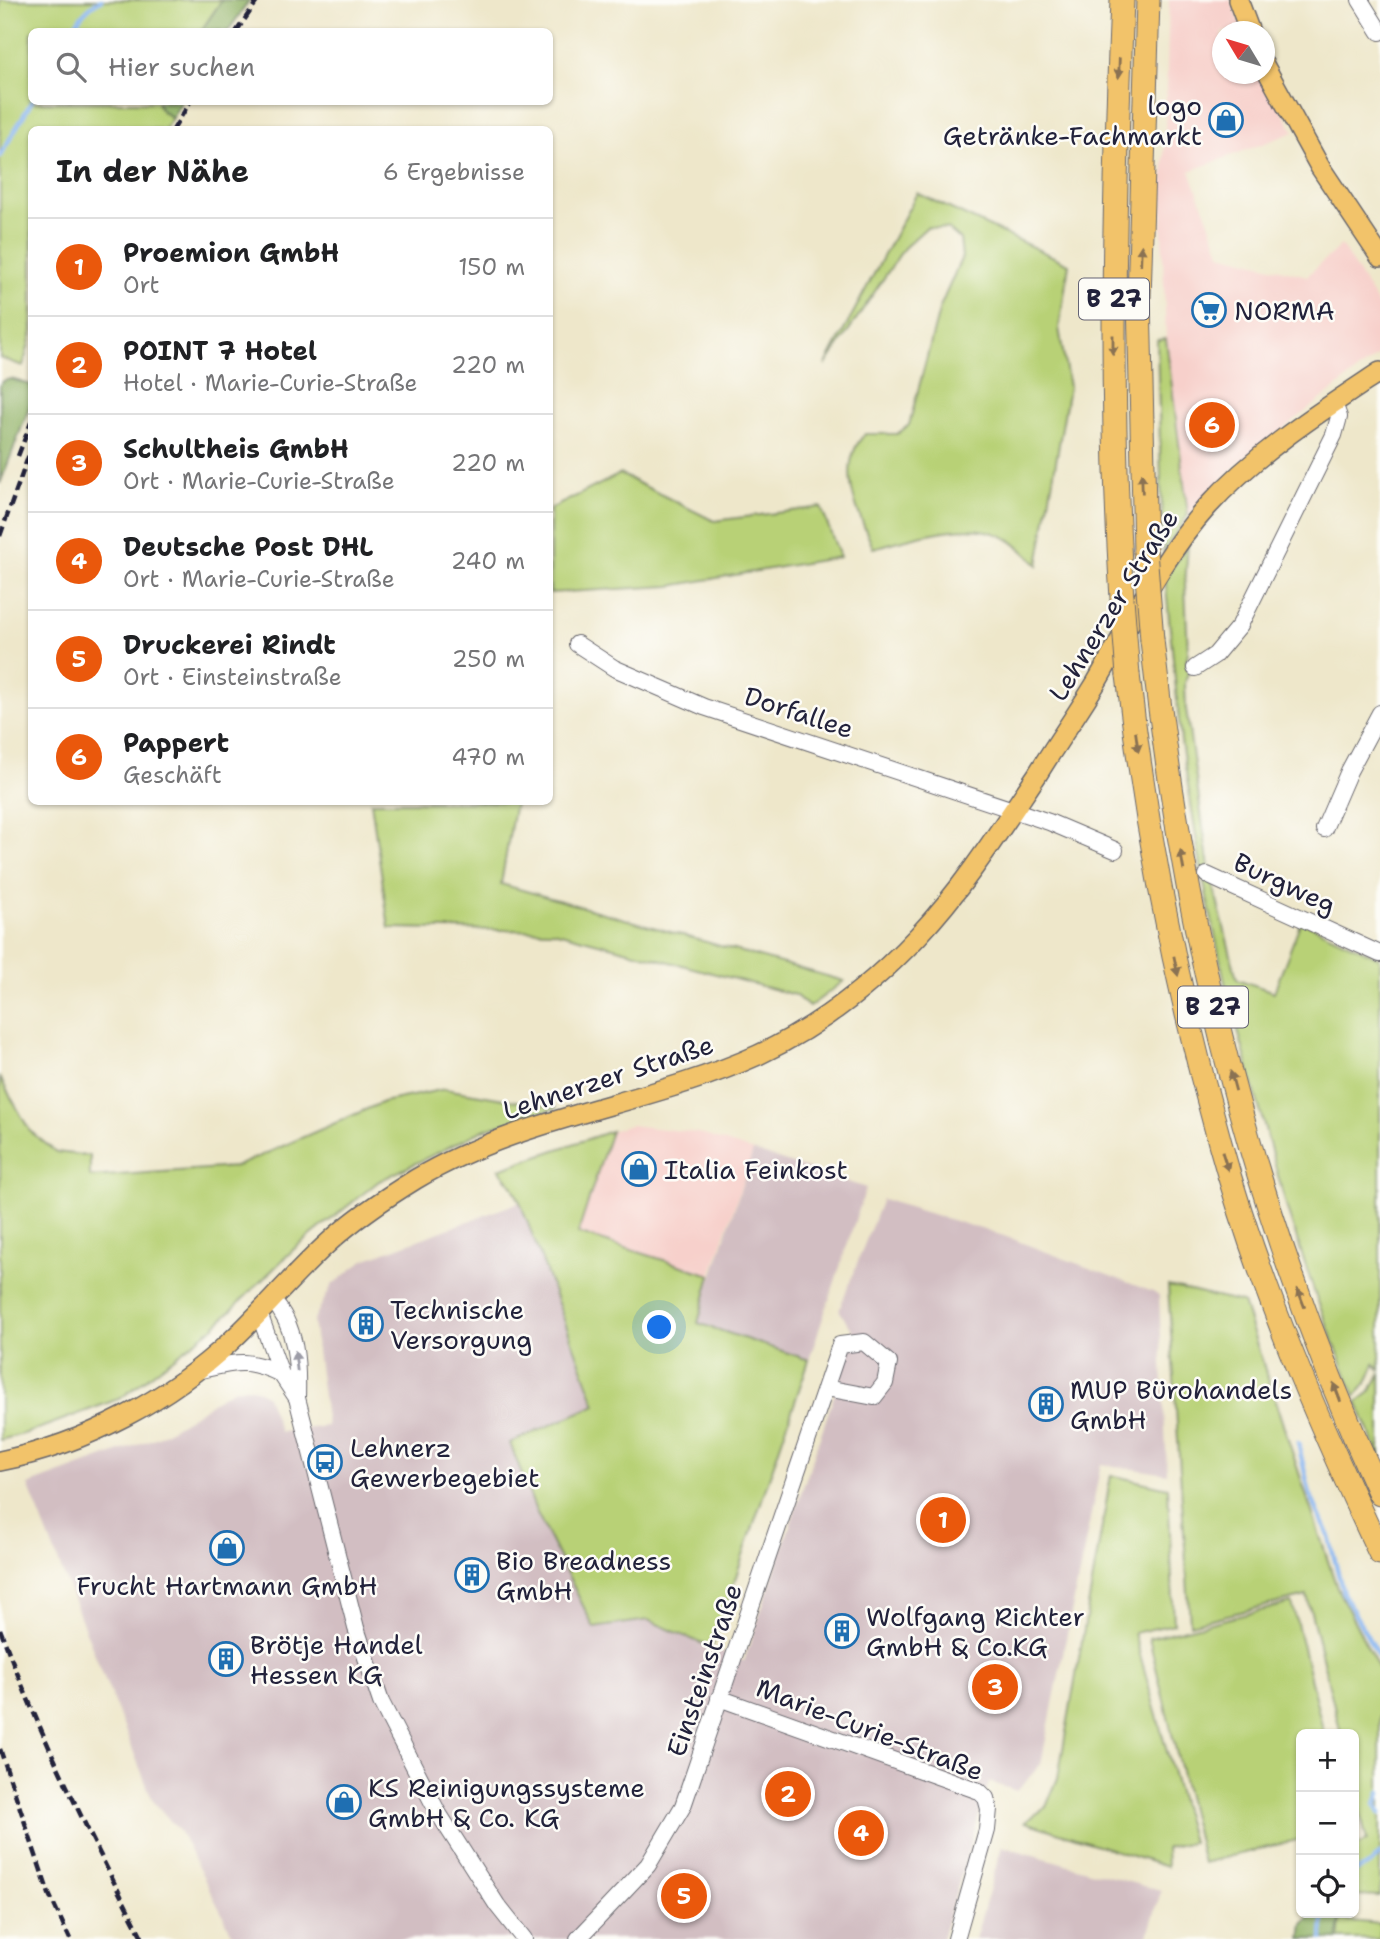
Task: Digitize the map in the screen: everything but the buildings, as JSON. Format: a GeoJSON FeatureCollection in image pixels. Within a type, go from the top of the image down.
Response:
{"type":"FeatureCollection","features":[{"type":"Feature","properties":{"kind":"highway","name":"B 27"},"geometry":{"type":"LineString","coordinates":[[1122,0],[1113,320],[1114,452],[1128,675],[1148,815],[1186,1016],[1224,1157],[1269,1292],[1302,1377],[1380,1553]]}},
{"type":"Feature","properties":{"kind":"highway","name":"B 27"},"geometry":{"type":"LineString","coordinates":[[1148,0],[1139,299],[1145,551],[1160,715],[1182,861],[1216,1018],[1269,1210],[1348,1422],[1380,1494]]}},
{"type":"Feature","properties":{"kind":"main road"},"geometry":{"type":"LineString","coordinates":[[1238,0],[1246,21]]}},
{"type":"Feature","properties":{"kind":"main road"},"geometry":{"type":"LineString","coordinates":[[1275,84],[1320,167],[1380,257]]}},
{"type":"Feature","properties":{"kind":"main road","name":"Lehnerzer Straße"},"geometry":{"type":"LineString","coordinates":[[0,1461],[43,1450],[119,1419],[197,1371],[354,1220],[398,1190],[458,1156],[494,1141],[698,1078],[754,1057],[783,1043],[860,990],[916,939],[963,882],[1095,685],[1167,559],[1205,509],[1252,464],[1380,372]]}},
{"type":"Feature","properties":{"kind":"street"},"geometry":{"type":"LineString","coordinates":[[1360,0],[1380,32]]}},
{"type":"Feature","properties":{"kind":"street"},"geometry":{"type":"LineString","coordinates":[[1195,668],[1215,654],[1240,625],[1334,436],[1339,417],[1334,403]]}},
{"type":"Feature","properties":{"kind":"street","name":"Dorfallee"},"geometry":{"type":"LineString","coordinates":[[577,644],[614,668],[705,707],[1013,811]]}},
{"type":"Feature","properties":{"kind":"street"},"geometry":{"type":"LineString","coordinates":[[1324,829],[1349,771],[1380,713]]}},
{"type":"Feature","properties":{"kind":"street"},"geometry":{"type":"LineString","coordinates":[[1013,811],[1049,822],[1115,850]]}},
{"type":"Feature","properties":{"kind":"street","name":"Burgweg"},"geometry":{"type":"LineString","coordinates":[[1207,875],[1380,954]]}},
{"type":"Feature","properties":{"kind":"street"},"geometry":{"type":"LineString","coordinates":[[265,1307],[281,1374],[298,1398]]}},
{"type":"Feature","properties":{"kind":"street"},"geometry":{"type":"LineString","coordinates":[[265,1307],[285,1316],[294,1346],[298,1369],[298,1398],[356,1628],[381,1702],[437,1811],[497,1905],[524,1939]]}},
{"type":"Feature","properties":{"kind":"street"},"geometry":{"type":"LineString","coordinates":[[197,1371],[251,1362],[281,1374]]}},
{"type":"Feature","properties":{"kind":"street","name":"Einsteinstraße"},"geometry":{"type":"LineString","coordinates":[[578,1939],[648,1865],[683,1806],[826,1388]]}},
{"type":"Feature","properties":{"kind":"street","name":"Marie-Curie-Straße"},"geometry":{"type":"LineString","coordinates":[[719,1698],[979,1791],[986,1798],[989,1810],[987,1829],[957,1939]]}},
{"type":"Feature","properties":{"kind":"shaded area"},"geometry":{"type":"Polygon","coordinates":[[[1169,0],[1231,0],[1239,21],[1212,21],[1212,84],[1268,84],[1294,132],[1190,171],[1221,254],[1307,276],[1341,245],[1380,308],[1380,351],[1236,465],[1188,515],[1166,339],[1162,230],[1169,0]]]}},
{"type":"Feature","properties":{"kind":"shaded area"},"geometry":{"type":"Polygon","coordinates":[[[630,1125],[698,1133],[753,1151],[711,1275],[578,1233],[611,1131],[630,1125]]]}},
{"type":"Feature","properties":{"kind":"shaded area"},"geometry":{"type":"Polygon","coordinates":[[[753,1151],[866,1188],[809,1360],[697,1323],[753,1151]]]}},
{"type":"Feature","properties":{"kind":"shaded area"},"geometry":{"type":"Polygon","coordinates":[[[882,1199],[1004,1236],[1159,1296],[1167,1474],[1101,1464],[1041,1764],[1017,1791],[989,1782],[942,1939],[235,1939],[180,1832],[153,1801],[28,1485],[158,1437],[213,1401],[245,1387],[256,1389],[267,1396],[280,1432],[327,1426],[313,1321],[332,1285],[364,1260],[520,1202],[596,1405],[510,1443],[536,1511],[594,1628],[648,1620],[744,1661],[855,1334],[839,1310],[882,1199]]]}},
{"type":"Feature","properties":{"kind":"shaded area"},"geometry":{"type":"Polygon","coordinates":[[[1002,1846],[1161,1891],[1147,1939],[975,1939],[1002,1846]]]}},
{"type":"Feature","properties":{"kind":"green space"},"geometry":{"type":"Polygon","coordinates":[[[0,0],[222,0],[203,28],[28,28],[28,105],[158,105],[172,118],[167,126],[28,126],[28,347],[23,366],[0,358],[0,0]]]}},
{"type":"Feature","properties":{"kind":"green space"},"geometry":{"type":"Polygon","coordinates":[[[222,0],[250,0],[230,28],[203,28],[222,0]]]}},
{"type":"Feature","properties":{"kind":"green space"},"geometry":{"type":"Polygon","coordinates":[[[158,105],[179,105],[172,118],[158,105]]]}},
{"type":"Feature","properties":{"kind":"green space"},"geometry":{"type":"Polygon","coordinates":[[[917,193],[1069,264],[1059,328],[1069,387],[1038,565],[1008,539],[977,530],[923,535],[873,548],[856,505],[850,475],[856,447],[865,434],[897,434],[909,425],[940,307],[962,257],[960,239],[948,229],[927,227],[904,248],[825,366],[917,193]]]}},
{"type":"Feature","properties":{"kind":"green space"},"geometry":{"type":"Polygon","coordinates":[[[1166,339],[1188,515],[1163,552],[1157,340],[1166,339]]]}},
{"type":"Feature","properties":{"kind":"green space"},"geometry":{"type":"Polygon","coordinates":[[[11,379],[28,384],[28,411],[0,484],[0,386],[2,381],[11,379]]]}},
{"type":"Feature","properties":{"kind":"green space"},"geometry":{"type":"Polygon","coordinates":[[[620,474],[714,521],[821,507],[840,557],[670,586],[553,593],[553,508],[620,474]]]}},
{"type":"Feature","properties":{"kind":"green space"},"geometry":{"type":"Polygon","coordinates":[[[1188,544],[1185,585],[1188,653],[1186,709],[1209,868],[1237,979],[1274,992],[1301,921],[1380,958],[1380,1370],[1375,1364],[1367,1383],[1355,1396],[1315,1294],[1288,1212],[1226,987],[1202,874],[1181,741],[1165,577],[1188,544]]]}},
{"type":"Feature","properties":{"kind":"green space"},"geometry":{"type":"Polygon","coordinates":[[[371,805],[514,805],[501,884],[844,981],[809,1007],[795,995],[553,931],[389,928],[371,805]]]}},
{"type":"Feature","properties":{"kind":"green space"},"geometry":{"type":"Polygon","coordinates":[[[0,1078],[30,1131],[56,1152],[90,1156],[90,1177],[235,1167],[383,1102],[445,1089],[557,1108],[488,1128],[379,1181],[294,1249],[215,1326],[121,1398],[27,1433],[0,1440],[0,1078]]]}},
{"type":"Feature","properties":{"kind":"green space"},"geometry":{"type":"Polygon","coordinates":[[[611,1131],[578,1233],[711,1275],[698,1323],[809,1360],[712,1648],[648,1620],[594,1628],[536,1511],[510,1443],[596,1405],[520,1202],[512,1185],[499,1169],[611,1131]]]}},
{"type":"Feature","properties":{"kind":"green space"},"geometry":{"type":"Polygon","coordinates":[[[1168,1286],[1243,1303],[1337,1588],[1380,1671],[1380,1896],[1359,1895],[1359,1844],[1367,1841],[1359,1807],[1359,1729],[1340,1729],[1307,1596],[1190,1624],[1168,1286]]]}},
{"type":"Feature","properties":{"kind":"green space"},"geometry":{"type":"Polygon","coordinates":[[[1380,1373],[1380,1457],[1357,1402],[1370,1392],[1380,1373]]]}},
{"type":"Feature","properties":{"kind":"green space"},"geometry":{"type":"Polygon","coordinates":[[[1111,1475],[1168,1488],[1174,1624],[1134,1633],[1192,1842],[1166,1848],[1167,1867],[1025,1822],[1046,1807],[1058,1778],[1111,1475]]]}},
{"type":"Feature","properties":{"kind":"green space"},"geometry":{"type":"Polygon","coordinates":[[[1292,1603],[1323,1729],[1296,1729],[1296,1840],[1203,1863],[1149,1638],[1292,1603]]]}},
{"type":"Feature","properties":{"kind":"green space"},"geometry":{"type":"Polygon","coordinates":[[[1310,1918],[1338,1918],[1340,1920],[1338,1939],[1301,1939],[1303,1924],[1310,1918]]]}},
{"type":"Feature","properties":{"kind":"green space"},"geometry":{"type":"Polygon","coordinates":[[[1340,1920],[1380,1924],[1380,1939],[1338,1939],[1340,1920]]]}},
{"type":"Feature","properties":{"kind":"waterway"},"geometry":{"type":"LineString","coordinates":[[73,28],[84,13],[101,0]]}},
{"type":"Feature","properties":{"kind":"waterway"},"geometry":{"type":"LineString","coordinates":[[0,156],[30,105]]}},
{"type":"Feature","properties":{"kind":"waterway"},"geometry":{"type":"LineString","coordinates":[[1298,1443],[1310,1494],[1329,1537],[1343,1593],[1380,1659]]}},
{"type":"Feature","properties":{"kind":"waterway"},"geometry":{"type":"LineString","coordinates":[[1380,1792],[1376,1805],[1380,1813]]}},
{"type":"Feature","properties":{"kind":"waterway"},"geometry":{"type":"LineString","coordinates":[[1359,1870],[1371,1864],[1380,1854]]}},
{"type":"Feature","properties":{"kind":"waterway"},"geometry":{"type":"LineString","coordinates":[[1322,1939],[1323,1920]]}},
{"type":"Feature","properties":{"kind":"railway"},"geometry":{"type":"LineString","coordinates":[[239,28],[258,0]]}},
{"type":"Feature","properties":{"kind":"railway"},"geometry":{"type":"LineString","coordinates":[[175,126],[188,105]]}},
{"type":"Feature","properties":{"kind":"railway"},"geometry":{"type":"LineString","coordinates":[[18,456],[28,430]]}},
{"type":"Feature","properties":{"kind":"railway"},"geometry":{"type":"LineString","coordinates":[[0,536],[28,457]]}},
{"type":"Feature","properties":{"kind":"railway"},"geometry":{"type":"LineString","coordinates":[[0,1629],[49,1747],[143,1939]]}},
{"type":"Feature","properties":{"kind":"railway"},"geometry":{"type":"LineString","coordinates":[[0,1749],[49,1894],[70,1939]]}},
{"type":"Feature","properties":{"kind":"place","name":"logo Getränke-Fachmarkt"},"geometry":{"type":"Point","coordinates":[1226,120]}},
{"type":"Feature","properties":{"kind":"place","name":"NORMA"},"geometry":{"type":"Point","coordinates":[1209,310]}},
{"type":"Feature","properties":{"kind":"place","name":"Pappert"},"geometry":{"type":"Point","coordinates":[1212,425]}},
{"type":"Feature","properties":{"kind":"place","name":"Italia Feinkost"},"geometry":{"type":"Point","coordinates":[639,1169]}},
{"type":"Feature","properties":{"kind":"place","name":"Technische Versorgung"},"geometry":{"type":"Point","coordinates":[366,1324]}},
{"type":"Feature","properties":{"kind":"place","name":"MUP Bürohandels GmbH"},"geometry":{"type":"Point","coordinates":[1046,1404]}},
{"type":"Feature","properties":{"kind":"place","name":"Lehnerz Gewerbegebiet"},"geometry":{"type":"Point","coordinates":[325,1462]}},
{"type":"Feature","properties":{"kind":"place","name":"Proemion GmbH"},"geometry":{"type":"Point","coordinates":[943,1520]}},
{"type":"Feature","properties":{"kind":"place","name":"Frucht Hartmann GmbH"},"geometry":{"type":"Point","coordinates":[227,1548]}},
{"type":"Feature","properties":{"kind":"place","name":"Bio Breadness GmbH"},"geometry":{"type":"Point","coordinates":[472,1575]}},
{"type":"Feature","properties":{"kind":"place","name":"Wolfgang Richter GmbH & Co.KG"},"geometry":{"type":"Point","coordinates":[842,1631]}},
{"type":"Feature","properties":{"kind":"place","name":"Brötje Handel Hessen KG"},"geometry":{"type":"Point","coordinates":[226,1659]}},
{"type":"Feature","properties":{"kind":"place","name":"Schultheis GmbH"},"geometry":{"type":"Point","coordinates":[995,1687]}},
{"type":"Feature","properties":{"kind":"place","name":"POINT 7 Hotel"},"geometry":{"type":"Point","coordinates":[788,1794]}},
{"type":"Feature","properties":{"kind":"place","name":"KS Reinigungssysteme GmbH & Co. KG"},"geometry":{"type":"Point","coordinates":[344,1802]}},
{"type":"Feature","properties":{"kind":"place","name":"Deutsche Post DHL"},"geometry":{"type":"Point","coordinates":[861,1833]}},
{"type":"Feature","properties":{"kind":"place","name":"Druckerei Rindt"},"geometry":{"type":"Point","coordinates":[684,1896]}}]}
